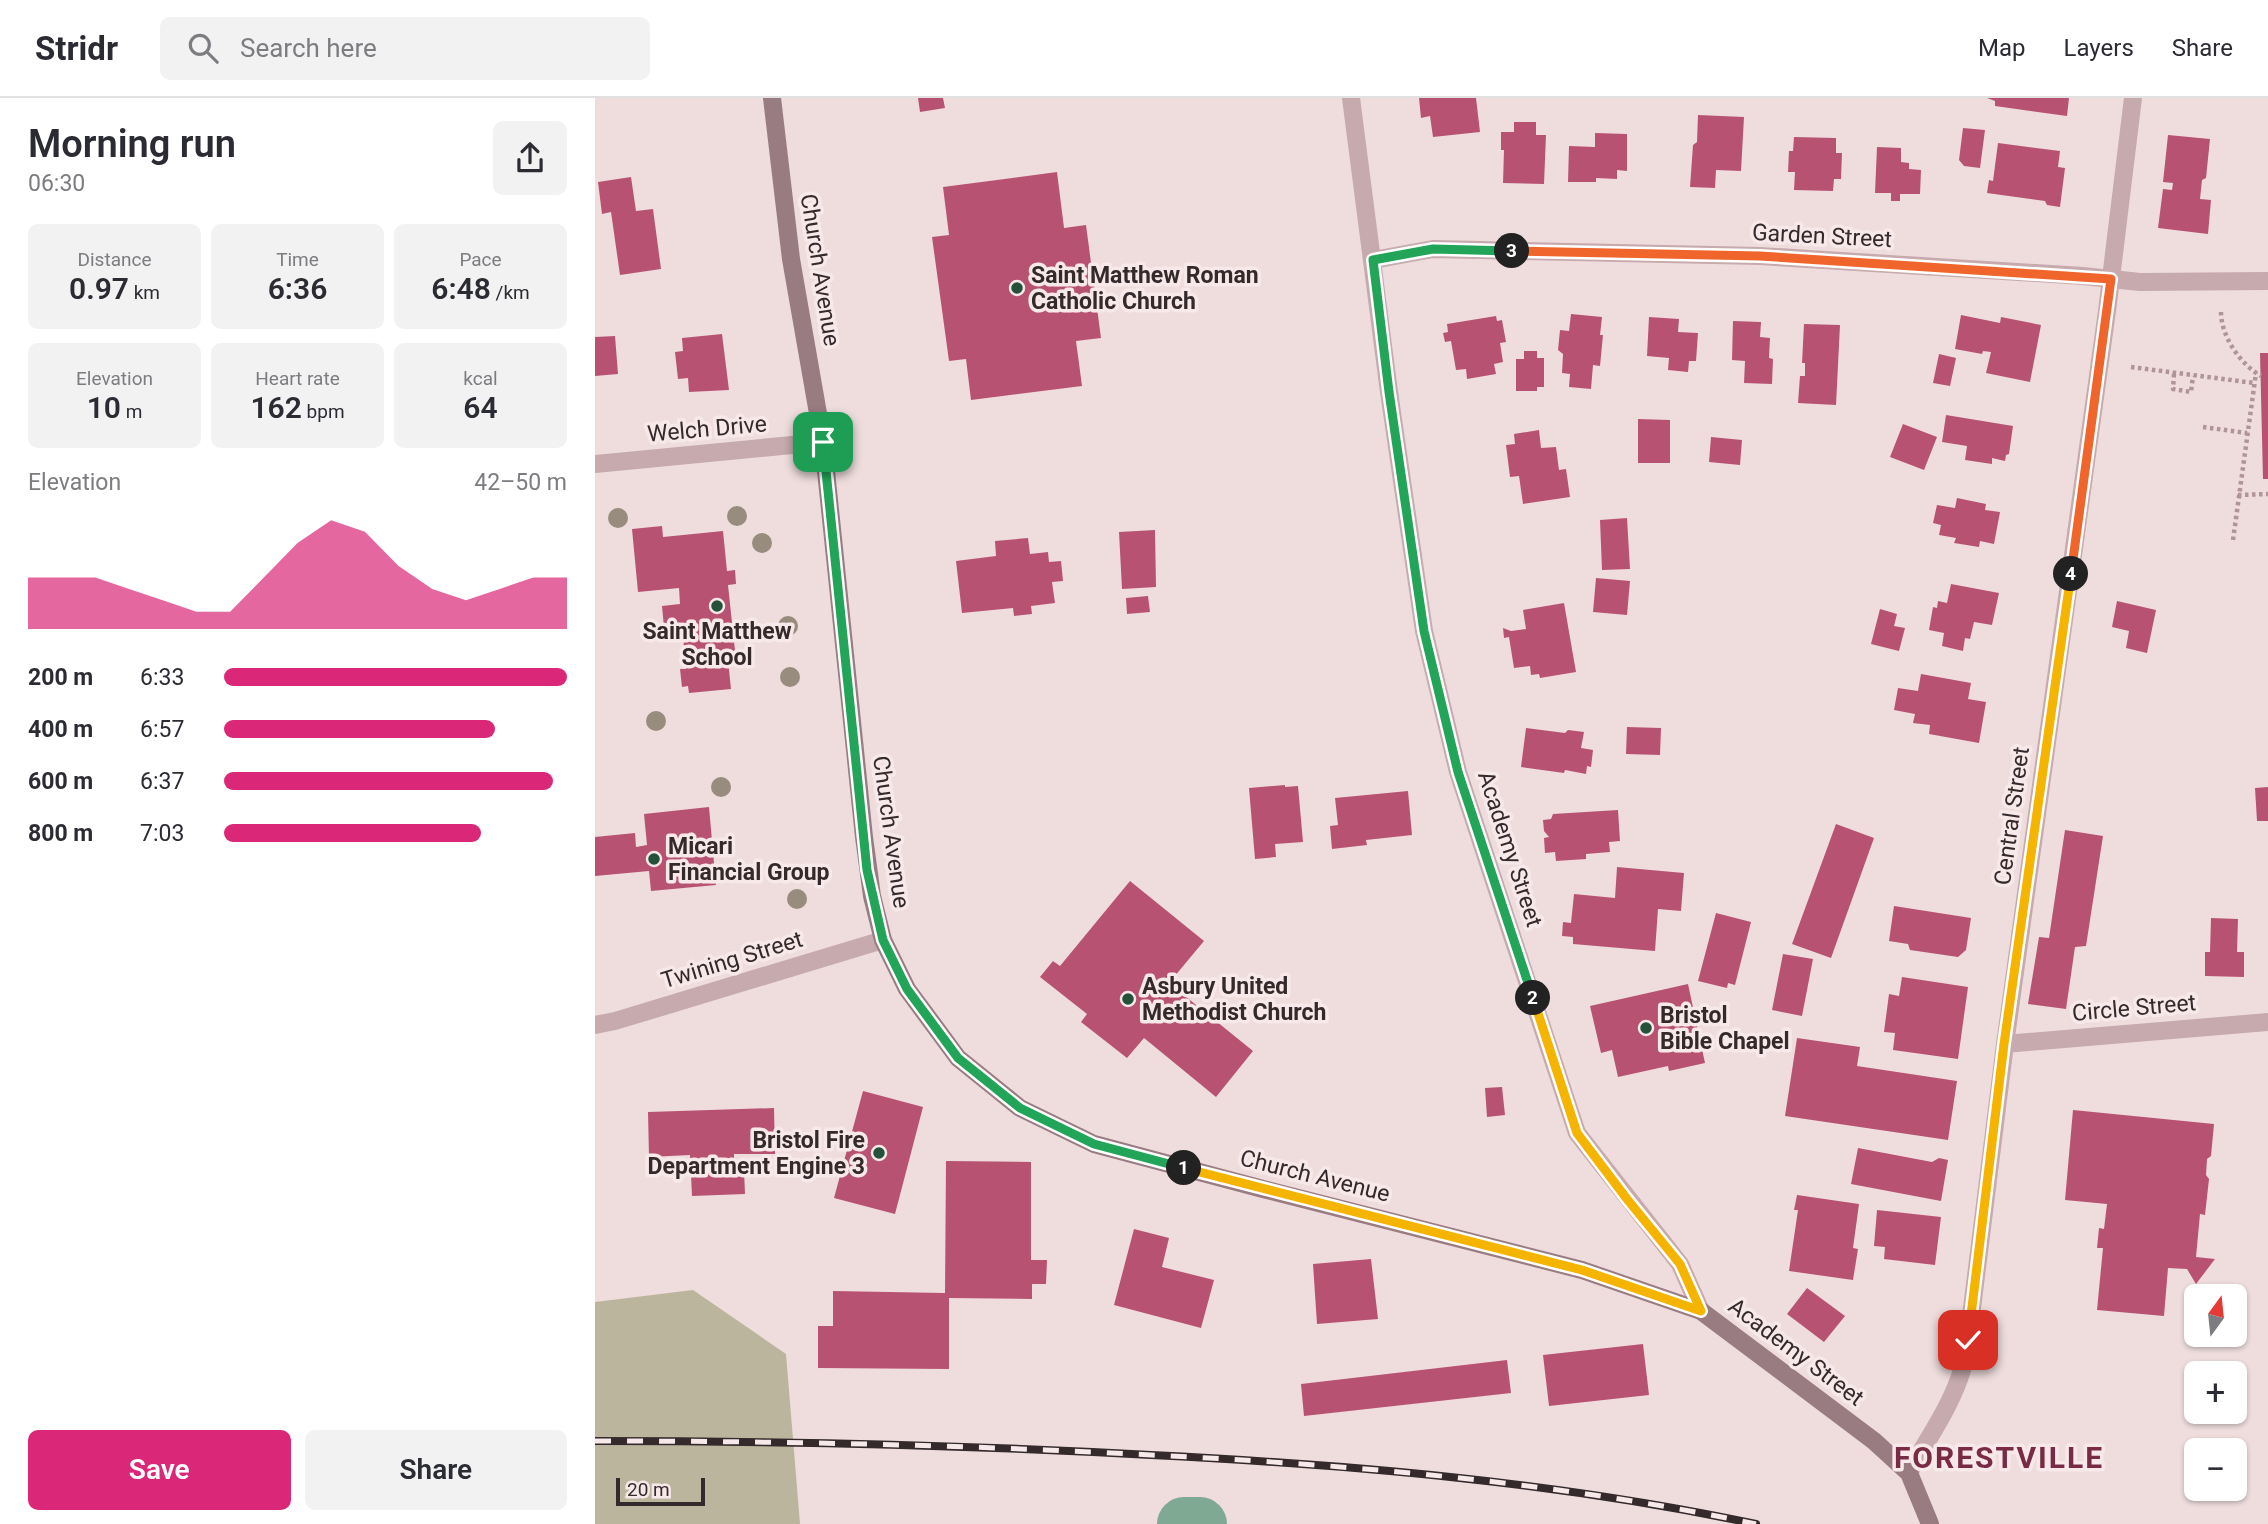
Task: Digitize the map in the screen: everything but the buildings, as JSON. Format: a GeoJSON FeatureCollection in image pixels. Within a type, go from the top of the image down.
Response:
{"type":"FeatureCollection","features":[{"type":"Feature","properties":{"kind":"main road","name":"Church Avenue"},"geometry":{"type":"LineString","coordinates":[[772,98],[791,259],[823,442],[867,870],[883,940],[907,989],[958,1058],[1020,1108],[1094,1144],[1582,1270],[1701,1311]]}},
{"type":"Feature","properties":{"kind":"main road","name":"Academy Street"},"geometry":{"type":"LineString","coordinates":[[1701,1311],[1874,1441],[1909,1474]]}},
{"type":"Feature","properties":{"kind":"main road"},"geometry":{"type":"LineString","coordinates":[[1909,1474],[1930,1524]]}},
{"type":"Feature","properties":{"kind":"street","name":"Academy Street"},"geometry":{"type":"LineString","coordinates":[[1351,98],[1389,392],[1424,631],[1458,772],[1577,1133],[1680,1264],[1701,1311]]}},
{"type":"Feature","properties":{"kind":"street","name":"Central Street"},"geometry":{"type":"LineString","coordinates":[[1909,1474],[1931,1432],[1944,1414],[1962,1370],[2004,1044],[2111,279],[2133,98]]}},
{"type":"Feature","properties":{"kind":"street","name":"Garden Street"},"geometry":{"type":"LineString","coordinates":[[1373,260],[1433,249],[1760,256],[2140,282],[2268,281]]}},
{"type":"Feature","properties":{"kind":"street","name":"Welch Drive"},"geometry":{"type":"LineString","coordinates":[[595,464],[823,442]]}},
{"type":"Feature","properties":{"kind":"street","name":"Twining Street"},"geometry":{"type":"LineString","coordinates":[[595,1025],[883,940]]}},
{"type":"Feature","properties":{"kind":"street","name":"Circle Street"},"geometry":{"type":"LineString","coordinates":[[2004,1044],[2268,1022]]}},
{"type":"Feature","properties":{"kind":"path"},"geometry":{"type":"LineString","coordinates":[[2221,312],[2224,333],[2259,375],[2254,383],[2233,540]]}},
{"type":"Feature","properties":{"kind":"path"},"geometry":{"type":"LineString","coordinates":[[2130,367],[2254,383]]}},
{"type":"Feature","properties":{"kind":"path"},"geometry":{"type":"LineString","coordinates":[[2174,374],[2173,389],[2191,391],[2193,376]]}},
{"type":"Feature","properties":{"kind":"path"},"geometry":{"type":"LineString","coordinates":[[2203,427],[2247,433]]}},
{"type":"Feature","properties":{"kind":"path"},"geometry":{"type":"LineString","coordinates":[[2238,495],[2268,494]]}},
{"type":"Feature","properties":{"kind":"shaded area"},"geometry":{"type":"Polygon","coordinates":[[[693,1290],[786,1354],[800,1524],[595,1524],[595,1302],[693,1290]]]}},
{"type":"Feature","properties":{"kind":"waterway"},"geometry":{"type":"LineString","coordinates":[[1184,1524],[1200,1524]]}},
{"type":"Feature","properties":{"kind":"railway"},"geometry":{"type":"LineString","coordinates":[[595,1441],[943,1446],[1303,1464],[1531,1486],[1681,1509],[1756,1524]]}},
{"type":"Feature","properties":{"kind":"place","name":"Saint Matthew Roman Catholic Church"},"geometry":{"type":"Point","coordinates":[1017,288]}},
{"type":"Feature","properties":{"kind":"place","name":"Saint Matthew School"},"geometry":{"type":"Point","coordinates":[717,606]}},
{"type":"Feature","properties":{"kind":"place","name":"Micari Financial Group"},"geometry":{"type":"Point","coordinates":[654,859]}},
{"type":"Feature","properties":{"kind":"place","name":"Asbury United Methodist Church"},"geometry":{"type":"Point","coordinates":[1128,999]}},
{"type":"Feature","properties":{"kind":"place","name":"Bristol Bible Chapel"},"geometry":{"type":"Point","coordinates":[1646,1028]}},
{"type":"Feature","properties":{"kind":"place","name":"Bristol Fire Department Engine 3"},"geometry":{"type":"Point","coordinates":[879,1153]}},
{"type":"Feature","properties":{"kind":"district","name":"FORESTVILLE"},"geometry":{"type":"Point","coordinates":[1999,1457]}},
{"type":"Feature","properties":{"kind":"route"},"geometry":{"type":"LineString","coordinates":[[823,442],[867,870],[872,896],[883,940],[907,989],[958,1058],[1020,1108],[1094,1144],[1582,1270],[1701,1311],[1680,1264],[1577,1133],[1458,772],[1424,631],[1389,392],[1373,260],[1433,249],[1760,256],[2111,279],[2004,1044],[1968,1340]]}}]}
